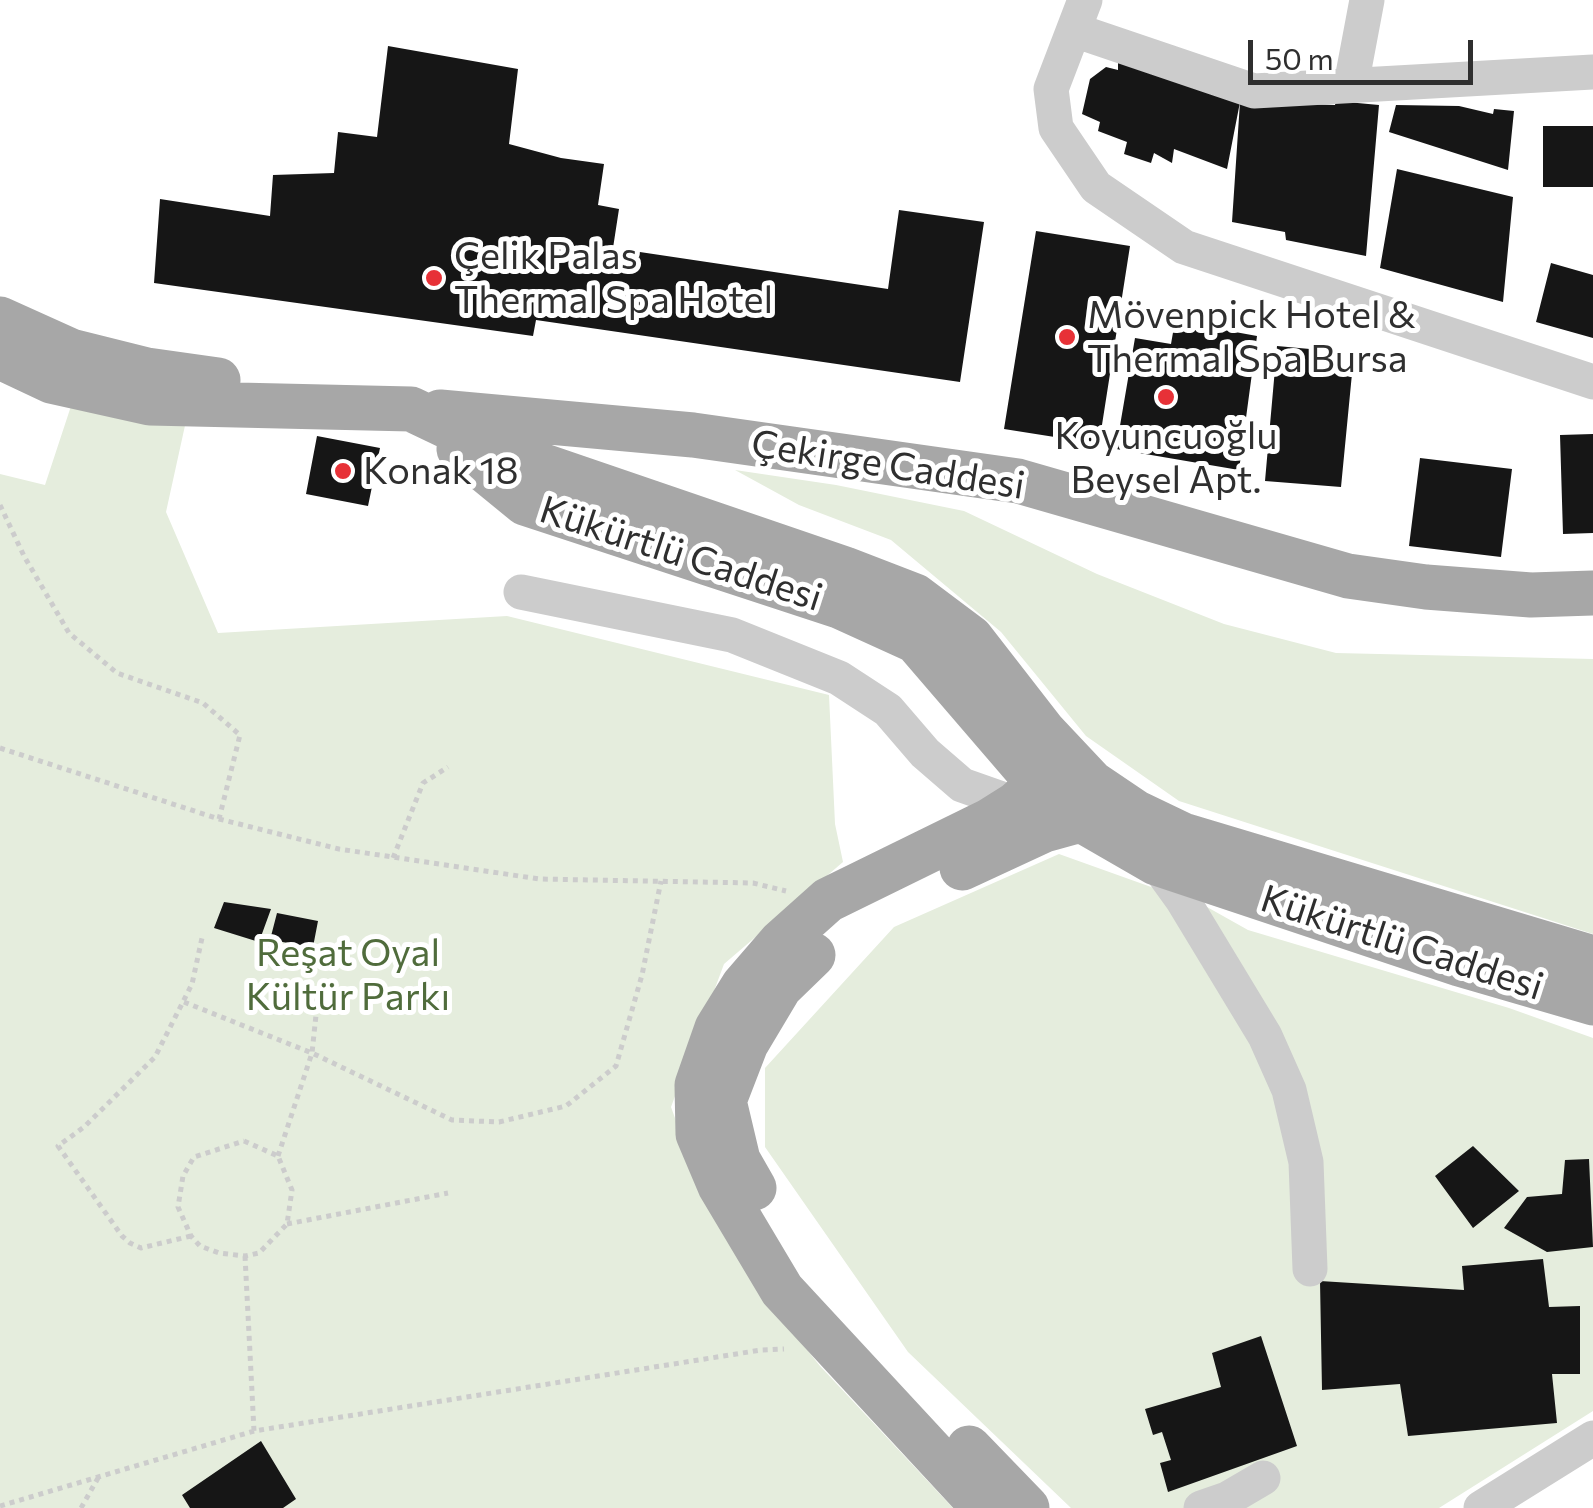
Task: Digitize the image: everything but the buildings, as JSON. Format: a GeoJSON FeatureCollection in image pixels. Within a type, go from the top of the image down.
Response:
{"type":"FeatureCollection","features":[{"type":"Feature","properties":{"kind":"main road","name":"Çekirge Caddesi"},"geometry":{"type":"LineString","coordinates":[[0,319],[71,351],[147,370],[411,409],[693,435],[1018,482],[1348,576],[1531,595],[1593,593]]}},
{"type":"Feature","properties":{"kind":"main road","name":"Çekirge Caddesi"},"geometry":{"type":"LineString","coordinates":[[0,357],[51,381],[150,402],[411,409]]}},
{"type":"Feature","properties":{"kind":"main road","name":"Kükürtlü Caddesi"},"geometry":{"type":"LineString","coordinates":[[411,409],[496,450],[915,596],[971,638],[1044,732],[1092,783],[1135,812],[1182,835],[1593,958]]}},
{"type":"Feature","properties":{"kind":"main road","name":"Kükürtlü Caddesi"},"geometry":{"type":"LineString","coordinates":[[411,409],[524,503],[839,606],[916,642],[1028,794],[1156,864],[1460,964],[1593,1003]]}},
{"type":"Feature","properties":{"kind":"main road"},"geometry":{"type":"LineString","coordinates":[[984,1508],[832,1348],[773,1276],[720,1186],[698,1134],[698,1085],[717,1028],[742,986],[781,942],[828,900],[989,821],[1028,794],[1048,765],[1044,732]]}},
{"type":"Feature","properties":{"kind":"main road"},"geometry":{"type":"LineString","coordinates":[[1027,1508],[854,1328],[812,1278],[776,1227],[738,1160],[724,1101],[746,1044],[780,987],[840,929],[1014,842],[1078,818],[1135,812]]}},
{"type":"Feature","properties":{"kind":"street"},"geometry":{"type":"LineString","coordinates":[[1352,85],[1366,0]]}},
{"type":"Feature","properties":{"kind":"street"},"geometry":{"type":"LineString","coordinates":[[1593,72],[1254,90],[1079,15],[1052,89],[1056,128],[1096,187],[1184,247],[1593,382]]}},
{"type":"Feature","properties":{"kind":"street"},"geometry":{"type":"LineString","coordinates":[[521,592],[732,635],[838,678],[888,710],[925,752],[962,785],[1028,794]]}},
{"type":"Feature","properties":{"kind":"street"},"geometry":{"type":"LineString","coordinates":[[1156,864],[1249,1009],[1289,1090],[1306,1162],[1310,1269]]}},
{"type":"Feature","properties":{"kind":"street"},"geometry":{"type":"LineString","coordinates":[[1482,1508],[1593,1438]]}},
{"type":"Feature","properties":{"kind":"street"},"geometry":{"type":"LineString","coordinates":[[1202,1508],[1263,1478]]}},
{"type":"Feature","properties":{"kind":"path"},"geometry":{"type":"LineString","coordinates":[[0,505],[24,556],[69,633],[118,673],[203,704],[240,735],[218,819]]}},
{"type":"Feature","properties":{"kind":"path"},"geometry":{"type":"LineString","coordinates":[[0,748],[218,819],[338,849],[539,879],[753,883],[828,900]]}},
{"type":"Feature","properties":{"kind":"path"},"geometry":{"type":"LineString","coordinates":[[393,858],[423,783],[448,767]]}},
{"type":"Feature","properties":{"kind":"path"},"geometry":{"type":"LineString","coordinates":[[184,1002],[312,1053],[452,1120],[499,1122],[566,1106],[616,1066],[642,975],[661,880]]}},
{"type":"Feature","properties":{"kind":"path"},"geometry":{"type":"LineString","coordinates":[[190,1236],[141,1248],[130,1244],[58,1146],[84,1127],[155,1058],[192,984],[202,938]]}},
{"type":"Feature","properties":{"kind":"path"},"geometry":{"type":"LineString","coordinates":[[288,1224],[292,1190],[278,1156],[312,1053],[316,1015]]}},
{"type":"Feature","properties":{"kind":"path"},"geometry":{"type":"LineString","coordinates":[[278,1156],[244,1141],[194,1157],[183,1176],[178,1207],[190,1236],[200,1246],[244,1256],[259,1253],[288,1224],[448,1193]]}},
{"type":"Feature","properties":{"kind":"path"},"geometry":{"type":"LineString","coordinates":[[244,1256],[254,1432]]}},
{"type":"Feature","properties":{"kind":"path"},"geometry":{"type":"LineString","coordinates":[[0,1506],[254,1432],[761,1350],[832,1348]]}},
{"type":"Feature","properties":{"kind":"path"},"geometry":{"type":"LineString","coordinates":[[81,1508],[100,1476]]}},
{"type":"Feature","properties":{"kind":"green space","name":"Reşat Oyal Kültür Parkı"},"geometry":{"type":"Polygon","coordinates":[[[73,400],[186,421],[166,512],[218,633],[507,616],[829,695],[835,824],[843,862],[724,964],[671,1107],[705,1201],[761,1292],[820,1366],[953,1508],[0,1508],[0,474],[45,485],[73,400]]]}},
{"type":"Feature","properties":{"kind":"green space"},"geometry":{"type":"Polygon","coordinates":[[[735,470],[836,485],[964,511],[1097,574],[1224,624],[1336,653],[1593,659],[1593,934],[1179,801],[1086,736],[1001,632],[891,540],[799,505],[735,470]]]}},
{"type":"Feature","properties":{"kind":"green space"},"geometry":{"type":"Polygon","coordinates":[[[1059,854],[1207,907],[1248,930],[1509,1008],[1593,1038],[1593,1411],[1439,1508],[1071,1508],[908,1352],[765,1147],[765,1068],[894,927],[1059,854]]]}},
{"type":"Feature","properties":{"kind":"place","name":"Çelik Palas Thermal Spa Hotel"},"geometry":{"type":"Point","coordinates":[434,278]}},
{"type":"Feature","properties":{"kind":"place","name":"Mövenpick Hotel & Thermal Spa Bursa"},"geometry":{"type":"Point","coordinates":[1067,337]}},
{"type":"Feature","properties":{"kind":"place","name":"Koyuncuoğlu Beysel Apt."},"geometry":{"type":"Point","coordinates":[1166,397]}},
{"type":"Feature","properties":{"kind":"place","name":"Konak 18"},"geometry":{"type":"Point","coordinates":[343,471]}}]}
